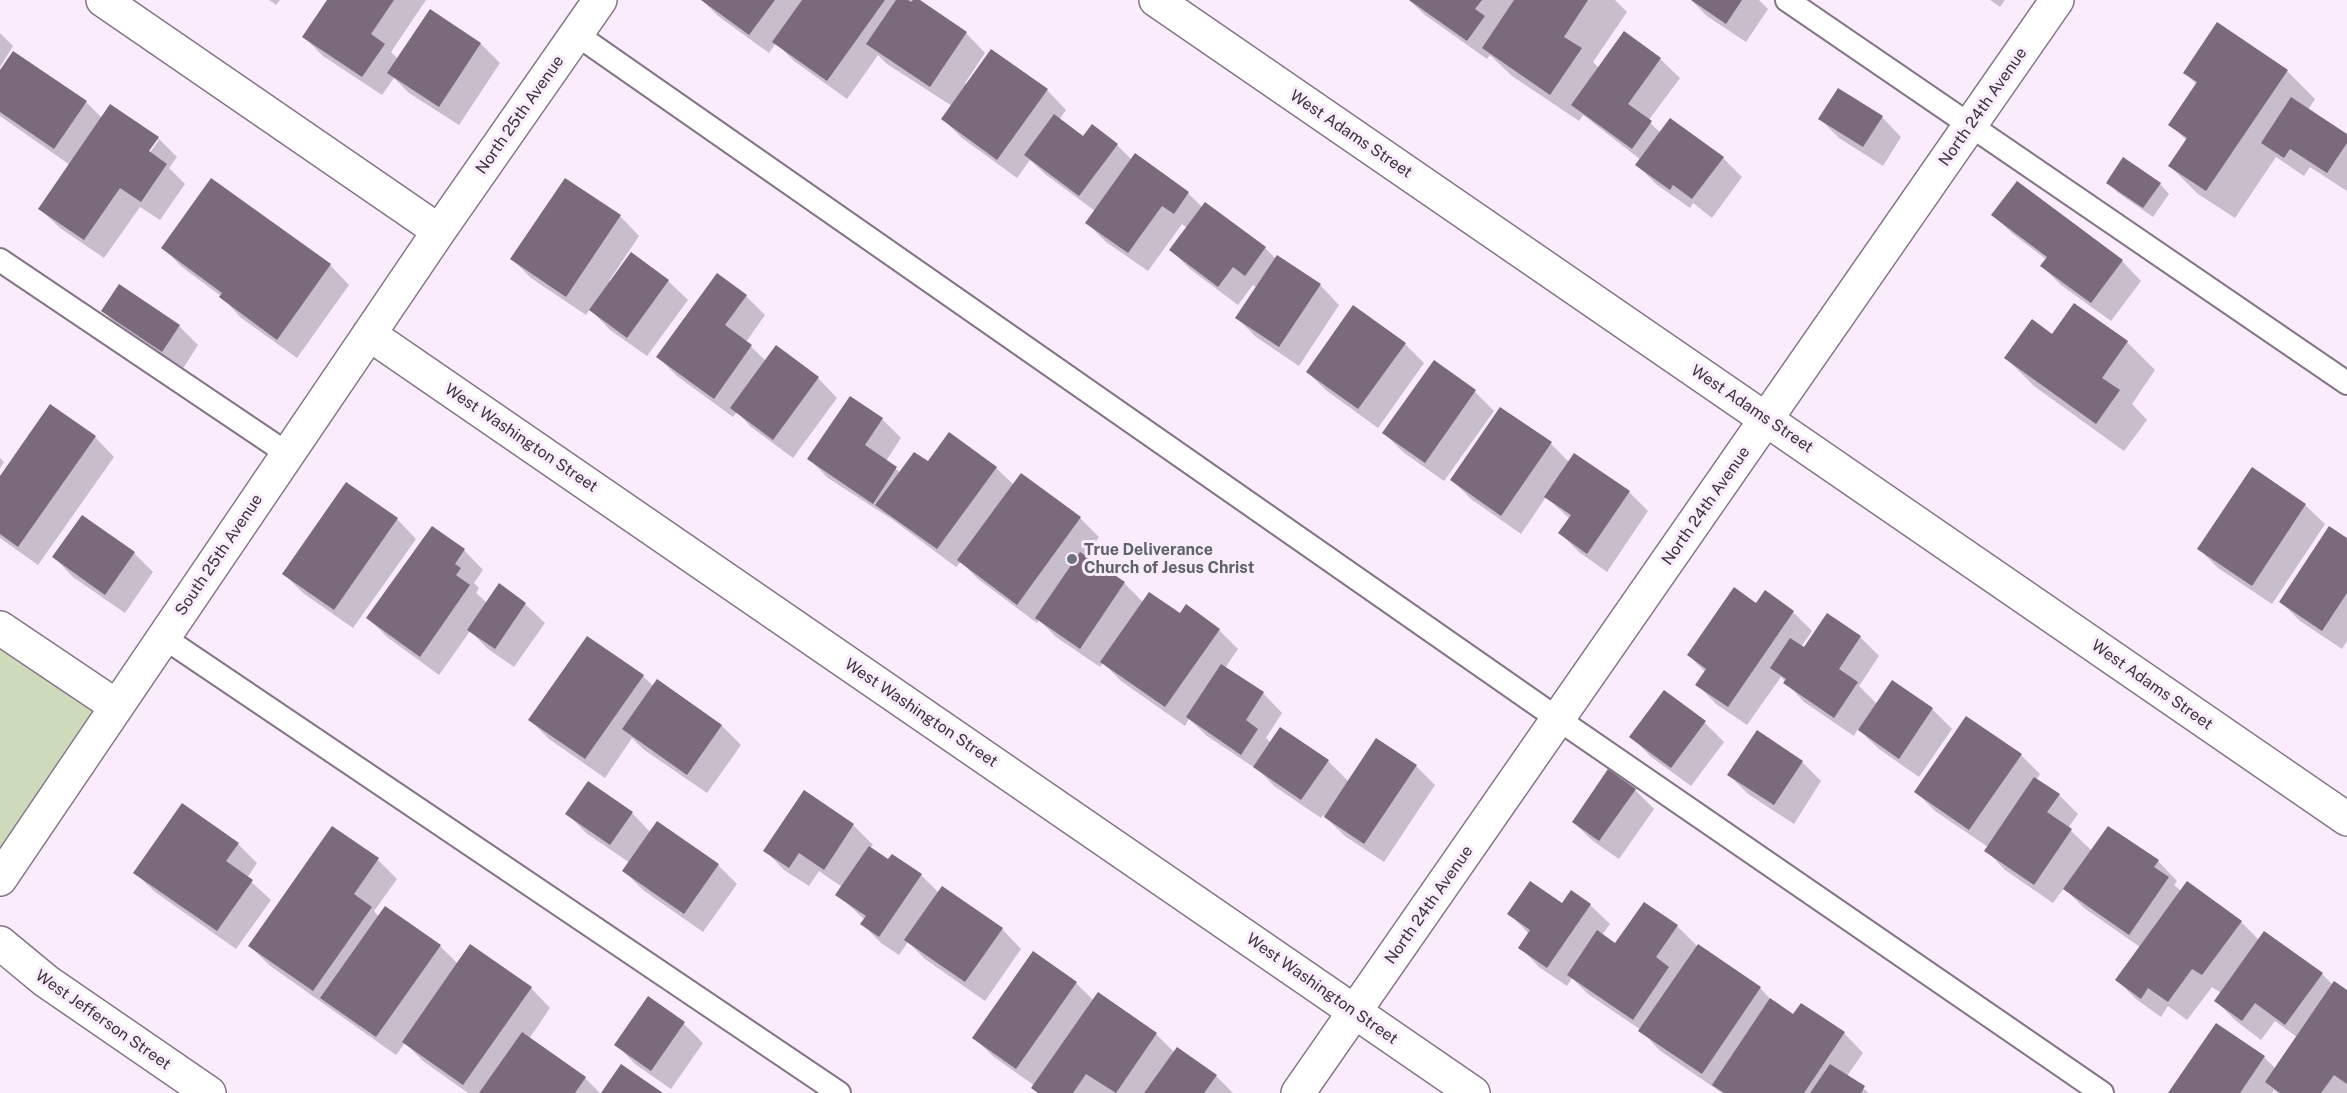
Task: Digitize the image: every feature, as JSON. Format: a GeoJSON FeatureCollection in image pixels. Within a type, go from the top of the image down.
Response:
{"type":"FeatureCollection","features":[{"type":"Feature","properties":{"kind":"street"},"geometry":{"type":"LineString","coordinates":[[103,0],[439,231]]}},
{"type":"Feature","properties":{"kind":"street","name":"West Adams Street"},"geometry":{"type":"LineString","coordinates":[[1156,0],[2347,819]]}},
{"type":"Feature","properties":{"kind":"street","name":"North 24th Avenue"},"geometry":{"type":"LineString","coordinates":[[1298,1093],[2057,0]]}},
{"type":"Feature","properties":{"kind":"street","name":"North 25th Avenue"},"geometry":{"type":"LineString","coordinates":[[439,231],[598,1]]}},
{"type":"Feature","properties":{"kind":"street","name":"South 25th Avenue"},"geometry":{"type":"LineString","coordinates":[[0,879],[439,231]]}},
{"type":"Feature","properties":{"kind":"street","name":"West Washington Street"},"geometry":{"type":"LineString","coordinates":[[369,334],[1473,1093]]}},
{"type":"Feature","properties":{"kind":"street"},"geometry":{"type":"LineString","coordinates":[[0,628],[116,706]]}},
{"type":"Feature","properties":{"kind":"street","name":"West Jefferson Street"},"geometry":{"type":"LineString","coordinates":[[0,944],[46,981],[209,1093]]}},
{"type":"Feature","properties":{"kind":"lane"},"geometry":{"type":"LineString","coordinates":[[1788,0],[2347,383]]}},
{"type":"Feature","properties":{"kind":"lane"},"geometry":{"type":"LineString","coordinates":[[576,34],[1558,719],[2102,1093]]}},
{"type":"Feature","properties":{"kind":"lane"},"geometry":{"type":"LineString","coordinates":[[0,260],[288,454]]}},
{"type":"Feature","properties":{"kind":"lane"},"geometry":{"type":"LineString","coordinates":[[163,638],[839,1093]]}},
{"type":"Feature","properties":{"kind":"green space"},"geometry":{"type":"Polygon","coordinates":[[[0,628],[116,706],[0,879],[0,628]]]}},
{"type":"Feature","properties":{"kind":"building"},"geometry":{"type":"Polygon","coordinates":[[[327,0],[394,0],[371,34],[385,44],[362,77],[302,37],[327,0]]]}},
{"type":"Feature","properties":{"kind":"building"},"geometry":{"type":"Polygon","coordinates":[[[701,0],[775,0],[749,35],[701,0]]]}},
{"type":"Feature","properties":{"kind":"building"},"geometry":{"type":"Polygon","coordinates":[[[802,0],[885,0],[827,81],[772,42],[802,0]]]}},
{"type":"Feature","properties":{"kind":"building"},"geometry":{"type":"Polygon","coordinates":[[[896,0],[911,2],[920,0],[967,32],[930,87],[866,44],[896,0]]]}},
{"type":"Feature","properties":{"kind":"building"},"geometry":{"type":"Polygon","coordinates":[[[1409,0],[1482,0],[1475,9],[1485,16],[1467,41],[1409,0]]]}},
{"type":"Feature","properties":{"kind":"building"},"geometry":{"type":"Polygon","coordinates":[[[1514,0],[1588,0],[1564,37],[1582,48],[1550,95],[1482,48],[1514,0]]]}},
{"type":"Feature","properties":{"kind":"building"},"geometry":{"type":"Polygon","coordinates":[[[1691,0],[1742,0],[1726,24],[1691,0]]]}},
{"type":"Feature","properties":{"kind":"building"},"geometry":{"type":"Polygon","coordinates":[[[430,9],[481,43],[439,107],[387,73],[430,9]]]}},
{"type":"Feature","properties":{"kind":"building"},"geometry":{"type":"Polygon","coordinates":[[[2217,22],[2288,70],[2206,191],[2168,166],[2187,138],[2168,125],[2197,82],[2183,73],[2217,22]]]}},
{"type":"Feature","properties":{"kind":"building"},"geometry":{"type":"Polygon","coordinates":[[[1624,31],[1661,58],[1628,104],[1652,121],[1632,149],[1571,105],[1624,31]]]}},
{"type":"Feature","properties":{"kind":"building"},"geometry":{"type":"Polygon","coordinates":[[[991,49],[1048,89],[997,160],[941,119],[991,49]]]}},
{"type":"Feature","properties":{"kind":"building"},"geometry":{"type":"Polygon","coordinates":[[[13,51],[87,101],[54,149],[0,112],[0,70],[13,51]]]}},
{"type":"Feature","properties":{"kind":"building"},"geometry":{"type":"Polygon","coordinates":[[[1838,88],[1883,116],[1863,147],[1818,119],[1838,88]]]}},
{"type":"Feature","properties":{"kind":"building"},"geometry":{"type":"Polygon","coordinates":[[[2291,97],[2347,134],[2347,143],[2327,173],[2290,149],[2284,158],[2261,143],[2291,97]]]}},
{"type":"Feature","properties":{"kind":"building"},"geometry":{"type":"Polygon","coordinates":[[[110,104],[159,137],[149,151],[167,164],[141,202],[120,188],[84,240],[38,209],[110,104]]]}},
{"type":"Feature","properties":{"kind":"building"},"geometry":{"type":"Polygon","coordinates":[[[1054,114],[1083,136],[1092,124],[1118,144],[1079,196],[1024,155],[1054,114]]]}},
{"type":"Feature","properties":{"kind":"building"},"geometry":{"type":"Polygon","coordinates":[[[1670,118],[1724,157],[1692,199],[1673,185],[1670,190],[1635,165],[1670,118]]]}},
{"type":"Feature","properties":{"kind":"building"},"geometry":{"type":"Polygon","coordinates":[[[1135,153],[1189,192],[1174,214],[1162,206],[1128,253],[1085,223],[1135,153]]]}},
{"type":"Feature","properties":{"kind":"building"},"geometry":{"type":"Polygon","coordinates":[[[2123,157],[2161,183],[2143,208],[2106,183],[2123,157]]]}},
{"type":"Feature","properties":{"kind":"building"},"geometry":{"type":"Polygon","coordinates":[[[211,178],[331,264],[277,340],[219,297],[222,293],[161,248],[211,178]]]}},
{"type":"Feature","properties":{"kind":"building"},"geometry":{"type":"Polygon","coordinates":[[[565,178],[621,215],[566,297],[510,259],[565,178]]]}},
{"type":"Feature","properties":{"kind":"building"},"geometry":{"type":"Polygon","coordinates":[[[2017,181],[2123,260],[2091,303],[2040,266],[2047,257],[1991,215],[2017,181]]]}},
{"type":"Feature","properties":{"kind":"building"},"geometry":{"type":"Polygon","coordinates":[[[1205,202],[1266,247],[1245,276],[1233,267],[1218,287],[1169,250],[1205,202]]]}},
{"type":"Feature","properties":{"kind":"building"},"geometry":{"type":"Polygon","coordinates":[[[631,252],[669,280],[627,338],[589,310],[631,252]]]}},
{"type":"Feature","properties":{"kind":"building"},"geometry":{"type":"Polygon","coordinates":[[[1277,255],[1321,284],[1279,347],[1235,318],[1277,255]]]}},
{"type":"Feature","properties":{"kind":"building"},"geometry":{"type":"Polygon","coordinates":[[[717,273],[747,295],[725,325],[752,345],[714,399],[656,357],[717,273]]]}},
{"type":"Feature","properties":{"kind":"building"},"geometry":{"type":"Polygon","coordinates":[[[119,284],[180,325],[162,352],[101,311],[119,284]]]}},
{"type":"Feature","properties":{"kind":"building"},"geometry":{"type":"Polygon","coordinates":[[[2074,303],[2128,341],[2102,378],[2120,390],[2096,424],[2004,358],[2032,319],[2052,334],[2074,303]]]}},
{"type":"Feature","properties":{"kind":"building"},"geometry":{"type":"Polygon","coordinates":[[[1353,305],[1406,343],[1358,409],[1306,372],[1353,305]]]}},
{"type":"Feature","properties":{"kind":"building"},"geometry":{"type":"Polygon","coordinates":[[[776,345],[819,377],[773,440],[730,408],[776,345]]]}},
{"type":"Feature","properties":{"kind":"building"},"geometry":{"type":"Polygon","coordinates":[[[1434,360],[1476,390],[1425,463],[1382,433],[1434,360]]]}},
{"type":"Feature","properties":{"kind":"building"},"geometry":{"type":"Polygon","coordinates":[[[850,396],[883,418],[865,445],[897,467],[873,504],[807,459],[850,396]]]}},
{"type":"Feature","properties":{"kind":"building"},"geometry":{"type":"Polygon","coordinates":[[[50,404],[96,436],[18,547],[0,534],[0,476],[50,404]]]}},
{"type":"Feature","properties":{"kind":"building"},"geometry":{"type":"Polygon","coordinates":[[[1500,407],[1552,442],[1501,516],[1450,480],[1500,407]]]}},
{"type":"Feature","properties":{"kind":"building"},"geometry":{"type":"Polygon","coordinates":[[[949,432],[997,467],[937,549],[875,505],[914,452],[928,461],[949,432]]]}},
{"type":"Feature","properties":{"kind":"building"},"geometry":{"type":"Polygon","coordinates":[[[1574,453],[1630,491],[1587,554],[1558,533],[1571,515],[1544,497],[1574,453]]]}},
{"type":"Feature","properties":{"kind":"building"},"geometry":{"type":"Polygon","coordinates":[[[2252,467],[2306,504],[2252,586],[2197,549],[2252,467]]]}},
{"type":"Feature","properties":{"kind":"building"},"geometry":{"type":"Polygon","coordinates":[[[1021,473],[1081,517],[1017,605],[957,560],[1021,473]]]}},
{"type":"Feature","properties":{"kind":"building"},"geometry":{"type":"Polygon","coordinates":[[[346,482],[398,518],[334,610],[282,574],[346,482]]]}},
{"type":"Feature","properties":{"kind":"building"},"geometry":{"type":"Polygon","coordinates":[[[82,515],[135,552],[105,595],[52,557],[82,515]]]}},
{"type":"Feature","properties":{"kind":"building"},"geometry":{"type":"Polygon","coordinates":[[[432,526],[465,549],[455,564],[461,568],[456,575],[470,585],[420,657],[366,618],[432,526]]]}},
{"type":"Feature","properties":{"kind":"building"},"geometry":{"type":"Polygon","coordinates":[[[2329,526],[2347,538],[2347,593],[2322,631],[2279,602],[2329,526]]]}},
{"type":"Feature","properties":{"kind":"building"},"geometry":{"type":"Polygon","coordinates":[[[1080,552],[1125,582],[1080,649],[1035,618],[1080,552]]]}},
{"type":"Feature","properties":{"kind":"building"},"geometry":{"type":"Polygon","coordinates":[[[499,583],[526,603],[495,649],[467,630],[499,583]]]}},
{"type":"Feature","properties":{"kind":"building"},"geometry":{"type":"Polygon","coordinates":[[[1734,587],[1756,603],[1765,590],[1794,611],[1728,707],[1695,685],[1706,669],[1687,655],[1734,587]]]}},
{"type":"Feature","properties":{"kind":"building"},"geometry":{"type":"Polygon","coordinates":[[[1149,592],[1180,613],[1186,604],[1220,629],[1165,707],[1100,662],[1149,592]]]}},
{"type":"Feature","properties":{"kind":"building"},"geometry":{"type":"Polygon","coordinates":[[[1827,613],[1861,636],[1839,669],[1858,682],[1834,718],[1783,683],[1786,679],[1770,668],[1790,638],[1804,647],[1827,613]]]}},
{"type":"Feature","properties":{"kind":"building"},"geometry":{"type":"Polygon","coordinates":[[[587,636],[644,675],[585,759],[528,720],[587,636]]]}},
{"type":"Feature","properties":{"kind":"building"},"geometry":{"type":"Polygon","coordinates":[[[1221,664],[1264,692],[1246,720],[1258,729],[1241,755],[1186,717],[1221,664]]]}},
{"type":"Feature","properties":{"kind":"building"},"geometry":{"type":"Polygon","coordinates":[[[657,679],[722,725],[687,775],[622,729],[657,679]]]}},
{"type":"Feature","properties":{"kind":"building"},"geometry":{"type":"Polygon","coordinates":[[[1892,680],[1933,708],[1899,759],[1858,730],[1892,680]]]}},
{"type":"Feature","properties":{"kind":"building"},"geometry":{"type":"Polygon","coordinates":[[[1664,690],[1706,721],[1671,768],[1629,737],[1664,690]]]}},
{"type":"Feature","properties":{"kind":"building"},"geometry":{"type":"Polygon","coordinates":[[[1966,716],[2022,754],[1969,830],[1914,792],[1966,716]]]}},
{"type":"Feature","properties":{"kind":"building"},"geometry":{"type":"Polygon","coordinates":[[[1280,727],[1329,760],[1301,800],[1253,767],[1280,727]]]}},
{"type":"Feature","properties":{"kind":"building"},"geometry":{"type":"Polygon","coordinates":[[[1757,730],[1803,761],[1774,805],[1727,775],[1757,730]]]}},
{"type":"Feature","properties":{"kind":"building"},"geometry":{"type":"Polygon","coordinates":[[[1376,738],[1417,765],[1364,844],[1324,817],[1376,738]]]}},
{"type":"Feature","properties":{"kind":"building"},"geometry":{"type":"Polygon","coordinates":[[[1608,769],[1636,789],[1599,841],[1572,822],[1608,769]]]}},
{"type":"Feature","properties":{"kind":"building"},"geometry":{"type":"Polygon","coordinates":[[[2034,777],[2060,794],[2047,812],[2072,829],[2034,885],[1984,851],[2034,777]]]}},
{"type":"Feature","properties":{"kind":"building"},"geometry":{"type":"Polygon","coordinates":[[[588,781],[633,812],[610,845],[565,814],[588,781]]]}},
{"type":"Feature","properties":{"kind":"building"},"geometry":{"type":"Polygon","coordinates":[[[804,790],[854,824],[824,870],[799,853],[789,868],[763,851],[804,790]]]}},
{"type":"Feature","properties":{"kind":"building"},"geometry":{"type":"Polygon","coordinates":[[[182,803],[239,843],[226,861],[253,880],[217,931],[133,873],[182,803]]]}},
{"type":"Feature","properties":{"kind":"building"},"geometry":{"type":"Polygon","coordinates":[[[657,821],[719,864],[684,914],[622,871],[657,821]]]}},
{"type":"Feature","properties":{"kind":"building"},"geometry":{"type":"Polygon","coordinates":[[[332,826],[379,858],[354,894],[372,907],[313,991],[248,946],[332,826]]]}},
{"type":"Feature","properties":{"kind":"building"},"geometry":{"type":"Polygon","coordinates":[[[2108,826],[2159,860],[2154,867],[2169,877],[2129,935],[2063,889],[2108,826]]]}},
{"type":"Feature","properties":{"kind":"building"},"geometry":{"type":"Polygon","coordinates":[[[869,846],[888,859],[892,854],[922,874],[879,937],[860,924],[866,916],[835,895],[869,846]]]}},
{"type":"Feature","properties":{"kind":"building"},"geometry":{"type":"Polygon","coordinates":[[[1530,881],[1562,903],[1571,890],[1591,904],[1547,968],[1518,948],[1530,930],[1507,914],[1530,881]]]}},
{"type":"Feature","properties":{"kind":"building"},"geometry":{"type":"Polygon","coordinates":[[[2187,881],[2242,921],[2202,975],[2192,969],[2168,1002],[2148,988],[2141,999],[2115,980],[2187,881]]]}},
{"type":"Feature","properties":{"kind":"building"},"geometry":{"type":"Polygon","coordinates":[[[942,886],[1003,928],[965,982],[904,940],[942,886]]]}},
{"type":"Feature","properties":{"kind":"building"},"geometry":{"type":"Polygon","coordinates":[[[1644,902],[1678,925],[1656,957],[1669,967],[1633,1020],[1567,975],[1597,930],[1615,943],[1644,902]]]}},
{"type":"Feature","properties":{"kind":"building"},"geometry":{"type":"Polygon","coordinates":[[[385,906],[441,945],[376,1037],[320,998],[385,906]]]}},
{"type":"Feature","properties":{"kind":"building"},"geometry":{"type":"Polygon","coordinates":[[[2264,931],[2323,973],[2285,1025],[2255,1003],[2242,1021],[2214,1001],[2264,931]]]}},
{"type":"Feature","properties":{"kind":"building"},"geometry":{"type":"Polygon","coordinates":[[[470,944],[532,987],[463,1085],[402,1042],[470,944]]]}},
{"type":"Feature","properties":{"kind":"building"},"geometry":{"type":"Polygon","coordinates":[[[1698,944],[1761,987],[1702,1074],[1638,1031],[1698,944]]]}},
{"type":"Feature","properties":{"kind":"building"},"geometry":{"type":"Polygon","coordinates":[[[1033,951],[1077,982],[1016,1069],[972,1038],[1033,951]]]}},
{"type":"Feature","properties":{"kind":"building"},"geometry":{"type":"Polygon","coordinates":[[[2334,981],[2347,990],[2347,1084],[2334,1075],[2321,1093],[2280,1093],[2265,1082],[2334,981]]]}},
{"type":"Feature","properties":{"kind":"building"},"geometry":{"type":"Polygon","coordinates":[[[1098,992],[1157,1033],[1116,1093],[1086,1074],[1073,1093],[1038,1093],[1031,1088],[1098,992]]]}},
{"type":"Feature","properties":{"kind":"building"},"geometry":{"type":"Polygon","coordinates":[[[648,996],[685,1022],[651,1071],[614,1045],[648,996]]]}},
{"type":"Feature","properties":{"kind":"building"},"geometry":{"type":"Polygon","coordinates":[[[1770,998],[1793,1014],[1801,1003],[1845,1032],[1804,1093],[1724,1093],[1712,1085],[1770,998]]]}},
{"type":"Feature","properties":{"kind":"building"},"geometry":{"type":"Polygon","coordinates":[[[2216,1023],[2265,1056],[2240,1093],[2168,1093],[2216,1023]]]}},
{"type":"Feature","properties":{"kind":"building"},"geometry":{"type":"Polygon","coordinates":[[[522,1032],[586,1077],[575,1093],[479,1093],[522,1032]]]}},
{"type":"Feature","properties":{"kind":"building"},"geometry":{"type":"Polygon","coordinates":[[[1177,1047],[1217,1075],[1204,1093],[1144,1093],[1177,1047]]]}},
{"type":"Feature","properties":{"kind":"building"},"geometry":{"type":"Polygon","coordinates":[[[621,1064],[663,1093],[601,1093],[621,1064]]]}},
{"type":"Feature","properties":{"kind":"building"},"geometry":{"type":"Polygon","coordinates":[[[1830,1064],[1865,1086],[1861,1093],[1810,1093],[1830,1064]]]}},
{"type":"Feature","properties":{"kind":"place","name":"True Deliverance Church of Jesus Christ"},"geometry":{"type":"Point","coordinates":[1072,559]}}]}
